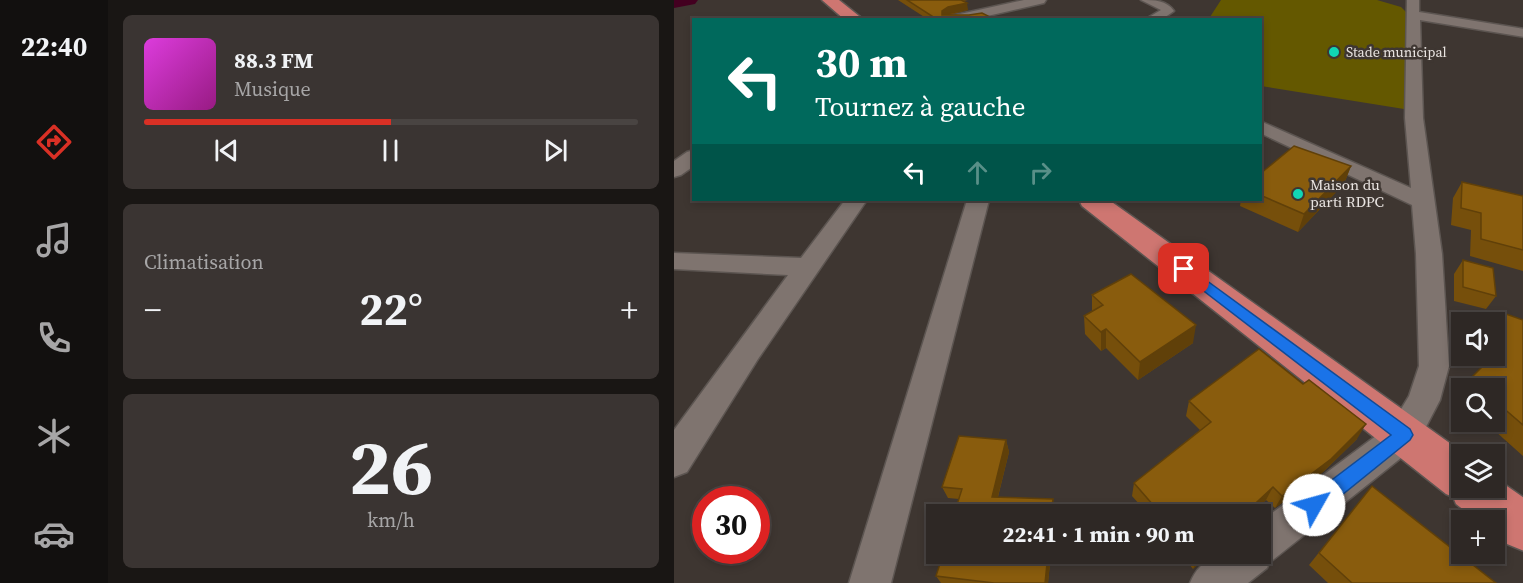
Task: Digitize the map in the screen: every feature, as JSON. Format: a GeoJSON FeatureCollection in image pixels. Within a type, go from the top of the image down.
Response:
{"type":"FeatureCollection","features":[{"type":"Feature","properties":{"kind":"highway"},"geometry":{"type":"LineString","coordinates":[[828,0],[852,18]]}},
{"type":"Feature","properties":{"kind":"highway"},"geometry":{"type":"LineString","coordinates":[[1093,201],[1451,471]]}},
{"type":"Feature","properties":{"kind":"highway"},"geometry":{"type":"LineString","coordinates":[[1485,498],[1523,527]]}},
{"type":"Feature","properties":{"kind":"street"},"geometry":{"type":"LineString","coordinates":[[960,18],[1040,0]]}},
{"type":"Feature","properties":{"kind":"street"},"geometry":{"type":"LineString","coordinates":[[1147,0],[1164,6],[1168,11],[1154,18]]}},
{"type":"Feature","properties":{"kind":"street"},"geometry":{"type":"LineString","coordinates":[[1008,7],[1025,15]]}},
{"type":"Feature","properties":{"kind":"street"},"geometry":{"type":"LineString","coordinates":[[1271,538],[1404,435],[1424,400],[1434,366],[1424,202],[1414,118],[1413,7],[1523,33]]}},
{"type":"Feature","properties":{"kind":"street"},"geometry":{"type":"LineString","coordinates":[[1262,127],[1424,202]]}},
{"type":"Feature","properties":{"kind":"street"},"geometry":{"type":"LineString","coordinates":[[674,171],[692,158]]}},
{"type":"Feature","properties":{"kind":"street"},"geometry":{"type":"LineString","coordinates":[[674,460],[747,351],[856,201]]}},
{"type":"Feature","properties":{"kind":"street"},"geometry":{"type":"LineString","coordinates":[[870,583],[978,201]]}},
{"type":"Feature","properties":{"kind":"street"},"geometry":{"type":"LineString","coordinates":[[674,261],[808,267]]}},
{"type":"Feature","properties":{"kind":"street"},"geometry":{"type":"LineString","coordinates":[[1211,583],[1240,564]]}},
{"type":"Feature","properties":{"kind":"shaded area","name":"Stade municipal"},"geometry":{"type":"Polygon","coordinates":[[[1221,0],[1377,0],[1401,7],[1409,15],[1404,109],[1262,86],[1262,18],[1209,18],[1221,0]]]}},
{"type":"Feature","properties":{"kind":"building"},"geometry":{"type":"Polygon","coordinates":[[[907,0],[961,0],[967,3],[948,7],[942,11],[942,15],[982,13],[988,16],[980,18],[935,18],[907,0]]]}},
{"type":"Feature","properties":{"kind":"building"},"geometry":{"type":"Polygon","coordinates":[[[1294,146],[1351,166],[1304,214],[1262,196],[1262,172],[1294,146]]]}},
{"type":"Feature","properties":{"kind":"building"},"geometry":{"type":"Polygon","coordinates":[[[1462,182],[1523,196],[1523,250],[1481,239],[1481,213],[1461,208],[1462,182]]]}},
{"type":"Feature","properties":{"kind":"building"},"geometry":{"type":"Polygon","coordinates":[[[1463,260],[1493,268],[1496,296],[1463,287],[1463,260]]]}},
{"type":"Feature","properties":{"kind":"building"},"geometry":{"type":"Polygon","coordinates":[[[1131,274],[1196,325],[1140,362],[1106,329],[1101,332],[1084,316],[1103,305],[1092,295],[1131,274]]]}},
{"type":"Feature","properties":{"kind":"building"},"geometry":{"type":"Polygon","coordinates":[[[1506,314],[1523,320],[1523,425],[1505,409],[1505,378],[1471,378],[1483,366],[1505,366],[1506,314]]]}},
{"type":"Feature","properties":{"kind":"building"},"geometry":{"type":"Polygon","coordinates":[[[1259,349],[1303,384],[1309,380],[1366,424],[1331,459],[1282,496],[1273,487],[1255,504],[1152,504],[1134,483],[1211,422],[1189,401],[1259,349]]]}},
{"type":"Feature","properties":{"kind":"building"},"geometry":{"type":"Polygon","coordinates":[[[959,436],[1006,440],[992,497],[1053,499],[1052,504],[957,504],[962,489],[942,487],[959,436]]]}},
{"type":"Feature","properties":{"kind":"building"},"geometry":{"type":"Polygon","coordinates":[[[1372,486],[1451,548],[1451,564],[1472,564],[1496,583],[1352,583],[1319,553],[1372,486]]]}},
{"type":"Feature","properties":{"kind":"building"},"geometry":{"type":"Polygon","coordinates":[[[940,564],[1047,564],[1045,583],[994,583],[936,576],[940,564]]]}},
{"type":"Feature","properties":{"kind":"waterway"},"geometry":{"type":"LineString","coordinates":[[674,2],[688,0]]}},
{"type":"Feature","properties":{"kind":"place","name":"Stade municipal"},"geometry":{"type":"Point","coordinates":[1334,52]}},
{"type":"Feature","properties":{"kind":"place","name":"Maison du parti RDPC"},"geometry":{"type":"Point","coordinates":[1298,194]}},
{"type":"Feature","properties":{"kind":"route"},"geometry":{"type":"LineString","coordinates":[[1184,269],[1404,435],[1314,505]]}}]}
